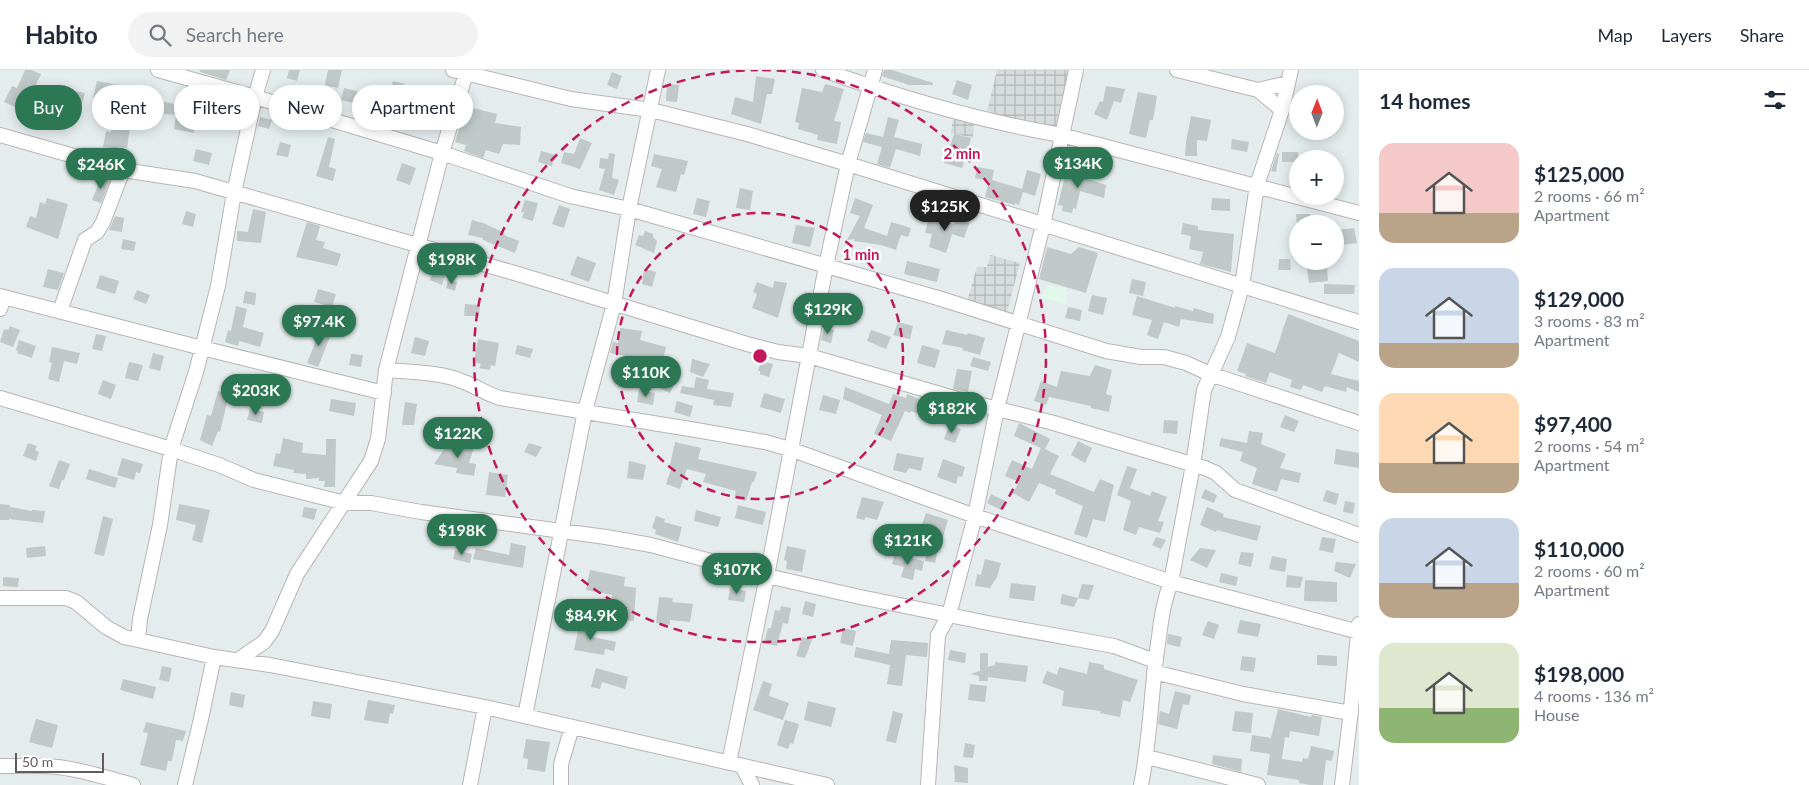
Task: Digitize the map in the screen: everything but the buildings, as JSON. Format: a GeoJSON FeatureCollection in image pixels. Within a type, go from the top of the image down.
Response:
{"type":"FeatureCollection","features":[{"type":"Feature","properties":{"kind":"street"},"geometry":{"type":"LineString","coordinates":[[158,70],[212,85]]}},
{"type":"Feature","properties":{"kind":"street"},"geometry":{"type":"LineString","coordinates":[[259,85],[263,70]]}},
{"type":"Feature","properties":{"kind":"street"},"geometry":{"type":"LineString","coordinates":[[525,716],[560,530],[585,411],[614,304],[629,209],[658,70]]}},
{"type":"Feature","properties":{"kind":"street"},"geometry":{"type":"LineString","coordinates":[[823,70],[871,87],[1013,127],[1061,135],[1359,213]]}},
{"type":"Feature","properties":{"kind":"street"},"geometry":{"type":"LineString","coordinates":[[752,785],[735,764],[767,576],[826,266],[848,164],[875,70]]}},
{"type":"Feature","properties":{"kind":"street"},"geometry":{"type":"LineString","coordinates":[[928,785],[938,636],[948,615],[975,516],[997,408],[1043,224],[1076,70]]}},
{"type":"Feature","properties":{"kind":"street"},"geometry":{"type":"LineString","coordinates":[[1178,70],[1258,90],[1282,110]]}},
{"type":"Feature","properties":{"kind":"street"},"geometry":{"type":"LineString","coordinates":[[238,660],[264,642],[272,631],[297,574],[371,461],[378,439],[386,370],[442,153],[461,71],[571,99],[651,110],[747,134],[1359,322]]}},
{"type":"Feature","properties":{"kind":"street"},"geometry":{"type":"LineString","coordinates":[[1258,90],[1290,77]]}},
{"type":"Feature","properties":{"kind":"street"},"geometry":{"type":"LineString","coordinates":[[1141,785],[1147,757],[1155,666],[1165,596],[1171,582],[1193,465],[1204,390],[1228,338],[1242,286],[1257,185],[1282,110],[1290,77]]}},
{"type":"Feature","properties":{"kind":"street"},"geometry":{"type":"LineString","coordinates":[[259,98],[442,153],[570,196],[629,209],[938,298],[1106,350],[1140,357],[1164,357],[1186,363],[1210,374],[1359,423]]}},
{"type":"Feature","properties":{"kind":"street"},"geometry":{"type":"LineString","coordinates":[[138,640],[140,619],[160,525],[172,449],[218,286],[234,193],[248,130]]}},
{"type":"Feature","properties":{"kind":"street"},"geometry":{"type":"LineString","coordinates":[[0,135],[123,170],[195,181],[747,344],[778,352],[809,356],[1050,422],[1204,468],[1216,473],[1235,490],[1359,534]]}},
{"type":"Feature","properties":{"kind":"street"},"geometry":{"type":"LineString","coordinates":[[60,311],[85,240],[97,232],[103,222],[123,170]]}},
{"type":"Feature","properties":{"kind":"street"},"geometry":{"type":"LineString","coordinates":[[2,301],[60,311],[384,393]]}},
{"type":"Feature","properties":{"kind":"street"},"geometry":{"type":"LineString","coordinates":[[386,370],[453,378],[500,398],[765,442],[790,449],[975,516],[1171,582],[1358,628],[1353,718],[1342,785]]}},
{"type":"Feature","properties":{"kind":"street"},"geometry":{"type":"LineString","coordinates":[[0,398],[172,449],[220,465],[254,480],[345,502],[371,503],[651,545],[767,576],[948,615],[1114,646],[1155,666],[1243,694],[1353,718]]}},
{"type":"Feature","properties":{"kind":"street"},"geometry":{"type":"LineString","coordinates":[[0,598],[66,598],[76,602],[106,627],[124,637],[214,657],[485,707],[735,764],[775,780],[826,785]]}},
{"type":"Feature","properties":{"kind":"street"},"geometry":{"type":"LineString","coordinates":[[185,785],[202,720],[214,657]]}},
{"type":"Feature","properties":{"kind":"street"},"geometry":{"type":"LineString","coordinates":[[470,785],[485,707]]}},
{"type":"Feature","properties":{"kind":"street"},"geometry":{"type":"LineString","coordinates":[[561,785],[562,764],[572,727]]}},
{"type":"Feature","properties":{"kind":"street"},"geometry":{"type":"LineString","coordinates":[[1147,757],[1258,785]]}},
{"type":"Feature","properties":{"kind":"street"},"geometry":{"type":"LineString","coordinates":[[0,766],[33,765],[58,767],[77,770],[133,785]]}},
{"type":"Feature","properties":{"kind":"shaded area"},"geometry":{"type":"Polygon","coordinates":[[[997,70],[1070,70],[1055,129],[987,112],[997,70]]]}},
{"type":"Feature","properties":{"kind":"shaded area"},"geometry":{"type":"Polygon","coordinates":[[[953,119],[974,123],[973,138],[951,133],[953,119]]]}},
{"type":"Feature","properties":{"kind":"shaded area"},"geometry":{"type":"Polygon","coordinates":[[[990,255],[1020,263],[1007,312],[967,301],[977,267],[987,267],[990,255]]]}},
{"type":"Feature","properties":{"kind":"shaded area"},"geometry":{"type":"Polygon","coordinates":[[[1048,285],[1067,289],[1066,304],[1041,298],[1048,285]]]}}]}
